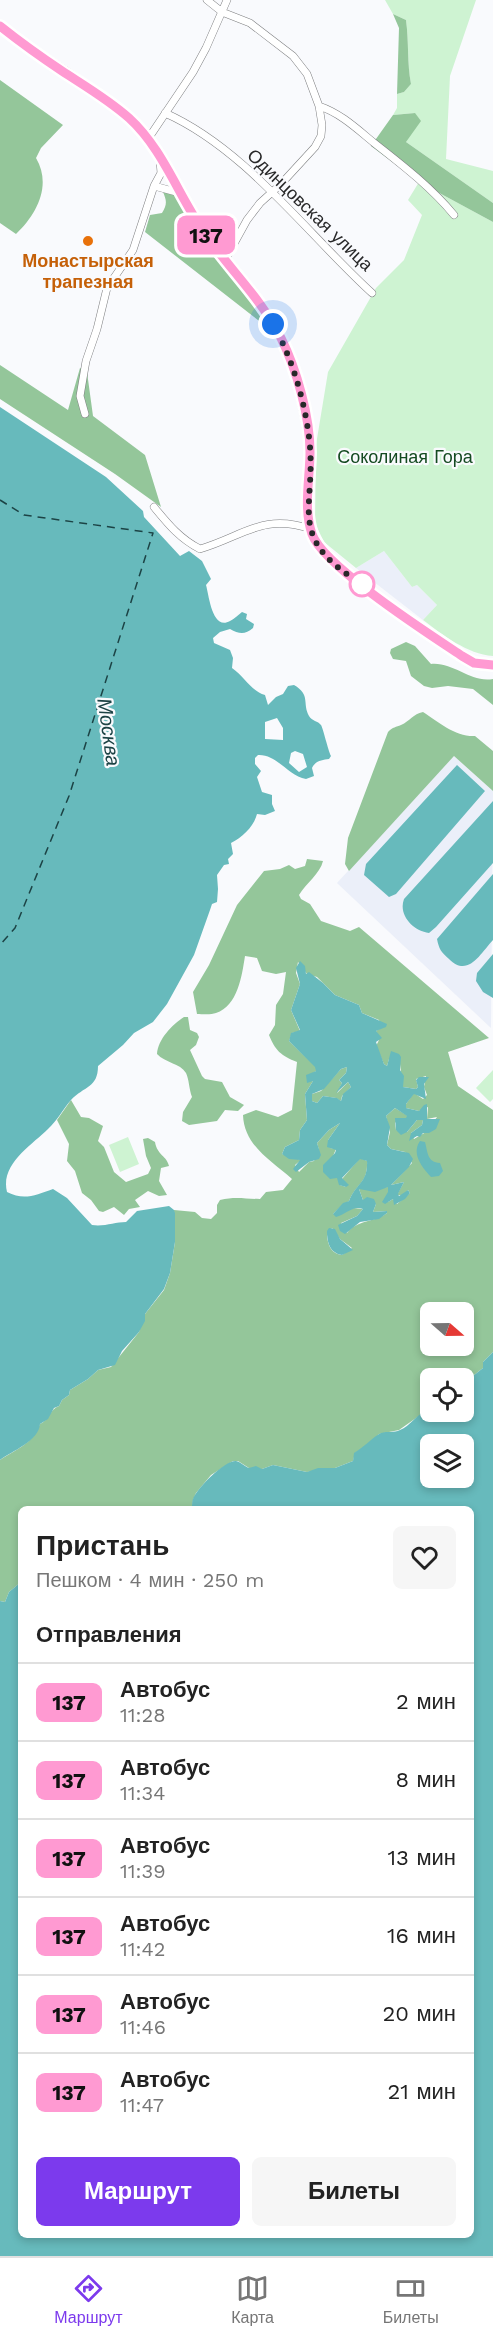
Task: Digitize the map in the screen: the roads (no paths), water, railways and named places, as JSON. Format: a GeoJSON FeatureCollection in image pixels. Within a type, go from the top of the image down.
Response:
{"type":"FeatureCollection","features":[{"type":"Feature","properties":{"kind":"street"},"geometry":{"type":"LineString","coordinates":[[207,0],[222,12],[250,23],[293,56],[307,74],[319,105],[322,125],[321,136],[315,147],[247,220],[225,260]]}},
{"type":"Feature","properties":{"kind":"street"},"geometry":{"type":"LineString","coordinates":[[148,139],[197,64],[227,0]]}},
{"type":"Feature","properties":{"kind":"street"},"geometry":{"type":"LineString","coordinates":[[0,26],[55,67],[114,105],[136,124],[158,155],[204,233],[254,294],[281,338],[290,359],[305,414],[309,438],[308,514],[310,529],[321,550],[341,570],[462,656],[474,663],[493,665]]}},
{"type":"Feature","properties":{"kind":"street"},"geometry":{"type":"LineString","coordinates":[[319,105],[334,111],[388,154],[441,198],[454,215]]}},
{"type":"Feature","properties":{"kind":"street","name":"Одинцовская улица"},"geometry":{"type":"LineString","coordinates":[[165,113],[191,124],[272,191],[372,292]]}},
{"type":"Feature","properties":{"kind":"street"},"geometry":{"type":"LineString","coordinates":[[85,414],[80,396],[86,362],[108,288],[133,250],[154,186],[161,173],[158,155]]}},
{"type":"Feature","properties":{"kind":"street"},"geometry":{"type":"LineString","coordinates":[[154,186],[180,193]]}},
{"type":"Feature","properties":{"kind":"street"},"geometry":{"type":"LineString","coordinates":[[154,507],[173,531],[200,549],[218,544],[249,528],[295,524],[310,529]]}},
{"type":"Feature","properties":{"kind":"water","name":"Москва"},"geometry":{"type":"Polygon","coordinates":[[[0,407],[106,477],[143,511],[144,517],[180,556],[189,551],[202,561],[211,579],[206,585],[215,617],[224,623],[242,612],[247,614],[246,619],[254,624],[253,628],[245,633],[230,629],[220,632],[213,638],[214,643],[230,650],[233,658],[232,668],[255,690],[265,695],[268,705],[283,694],[288,686],[294,685],[303,692],[309,716],[321,725],[331,756],[315,764],[312,768],[314,776],[306,779],[294,774],[271,758],[258,755],[255,758],[255,764],[261,771],[257,777],[262,792],[272,795],[275,811],[265,815],[257,814],[247,831],[231,843],[233,854],[228,859],[229,864],[224,865],[217,875],[217,902],[212,904],[194,955],[167,1004],[153,1022],[134,1033],[98,1066],[93,1083],[71,1100],[51,1126],[19,1156],[8,1173],[7,1192],[25,1197],[53,1189],[67,1198],[92,1225],[126,1222],[137,1211],[169,1206],[175,1213],[175,1242],[170,1273],[164,1289],[145,1314],[145,1321],[139,1332],[122,1351],[115,1365],[98,1370],[70,1390],[69,1395],[54,1408],[48,1419],[40,1424],[35,1436],[0,1460],[0,407]],[[277,718],[265,722],[265,739],[283,740],[283,728],[277,718]],[[295,751],[291,753],[289,763],[299,772],[307,767],[303,754],[295,751]]]}},
{"type":"Feature","properties":{"kind":"water"},"geometry":{"type":"Polygon","coordinates":[[[457,765],[485,791],[396,894],[389,897],[364,875],[366,864],[457,765]]]}},
{"type":"Feature","properties":{"kind":"water"},"geometry":{"type":"Polygon","coordinates":[[[493,801],[493,863],[429,933],[412,926],[403,911],[404,899],[493,801]]]}},
{"type":"Feature","properties":{"kind":"water"},"geometry":{"type":"Polygon","coordinates":[[[493,874],[493,940],[473,962],[462,966],[456,964],[442,952],[437,939],[493,874]]]}},
{"type":"Feature","properties":{"kind":"water"},"geometry":{"type":"Polygon","coordinates":[[[493,954],[493,998],[483,992],[476,981],[477,973],[493,954]]]}},
{"type":"Feature","properties":{"kind":"water"},"geometry":{"type":"Polygon","coordinates":[[[300,961],[305,966],[306,974],[309,972],[335,995],[359,1005],[362,1013],[387,1024],[386,1027],[376,1031],[382,1038],[376,1042],[384,1064],[387,1066],[391,1051],[399,1054],[401,1057],[400,1070],[404,1076],[403,1087],[416,1089],[418,1087],[416,1080],[419,1077],[429,1077],[424,1084],[426,1099],[414,1094],[406,1104],[406,1108],[419,1111],[427,1104],[427,1119],[440,1119],[436,1129],[409,1141],[411,1133],[422,1125],[423,1120],[417,1120],[407,1132],[401,1135],[396,1130],[395,1118],[406,1118],[407,1116],[395,1108],[386,1116],[390,1127],[387,1145],[391,1149],[409,1153],[413,1159],[409,1167],[391,1185],[404,1182],[399,1196],[408,1190],[410,1193],[394,1205],[393,1199],[385,1204],[382,1202],[388,1192],[388,1187],[375,1192],[359,1189],[363,1200],[367,1197],[374,1199],[376,1204],[373,1212],[387,1211],[387,1213],[379,1219],[360,1222],[345,1234],[340,1231],[338,1225],[357,1216],[363,1209],[352,1209],[336,1217],[333,1214],[343,1203],[349,1201],[364,1179],[367,1161],[360,1159],[342,1178],[349,1185],[346,1187],[339,1185],[337,1178],[330,1179],[323,1172],[323,1165],[336,1150],[327,1147],[328,1140],[340,1123],[329,1130],[317,1143],[321,1155],[319,1159],[309,1162],[296,1172],[293,1169],[300,1160],[289,1159],[282,1154],[285,1147],[299,1140],[300,1130],[307,1120],[305,1094],[313,1081],[307,1083],[306,1075],[316,1071],[315,1067],[289,1041],[291,1033],[300,1030],[291,1010],[300,984],[296,968],[300,961]],[[347,1067],[341,1069],[324,1089],[312,1094],[312,1101],[317,1103],[323,1096],[337,1098],[341,1101],[343,1094],[351,1087],[348,1082],[336,1093],[342,1083],[339,1080],[346,1073],[347,1067]]]}},
{"type":"Feature","properties":{"kind":"water"},"geometry":{"type":"Polygon","coordinates":[[[420,1141],[425,1142],[430,1159],[440,1163],[443,1171],[439,1176],[431,1177],[421,1165],[417,1155],[420,1141]]]}},
{"type":"Feature","properties":{"kind":"water"},"geometry":{"type":"Polygon","coordinates":[[[329,1228],[335,1229],[340,1239],[353,1250],[342,1255],[335,1252],[328,1240],[329,1228]]]}},
{"type":"Feature","properties":{"kind":"water"},"geometry":{"type":"Polygon","coordinates":[[[493,1352],[493,2256],[0,2256],[0,1601],[5,1602],[9,1592],[18,1584],[18,2238],[474,2238],[474,1506],[192,1506],[193,1499],[200,1488],[231,1462],[236,1461],[249,1468],[256,1466],[262,1469],[273,1465],[307,1472],[318,1468],[335,1468],[353,1461],[354,1453],[381,1433],[404,1428],[420,1414],[420,1422],[474,1422],[474,1375],[483,1368],[483,1362],[493,1352]]]}},
{"type":"Feature","properties":{"kind":"place","name":"Монастырская трапезная"},"geometry":{"type":"Point","coordinates":[88,241]}},
{"type":"Feature","properties":{"kind":"park label","name":"Соколиная Гора"},"geometry":{"type":"Point","coordinates":[405,457]}}]}
